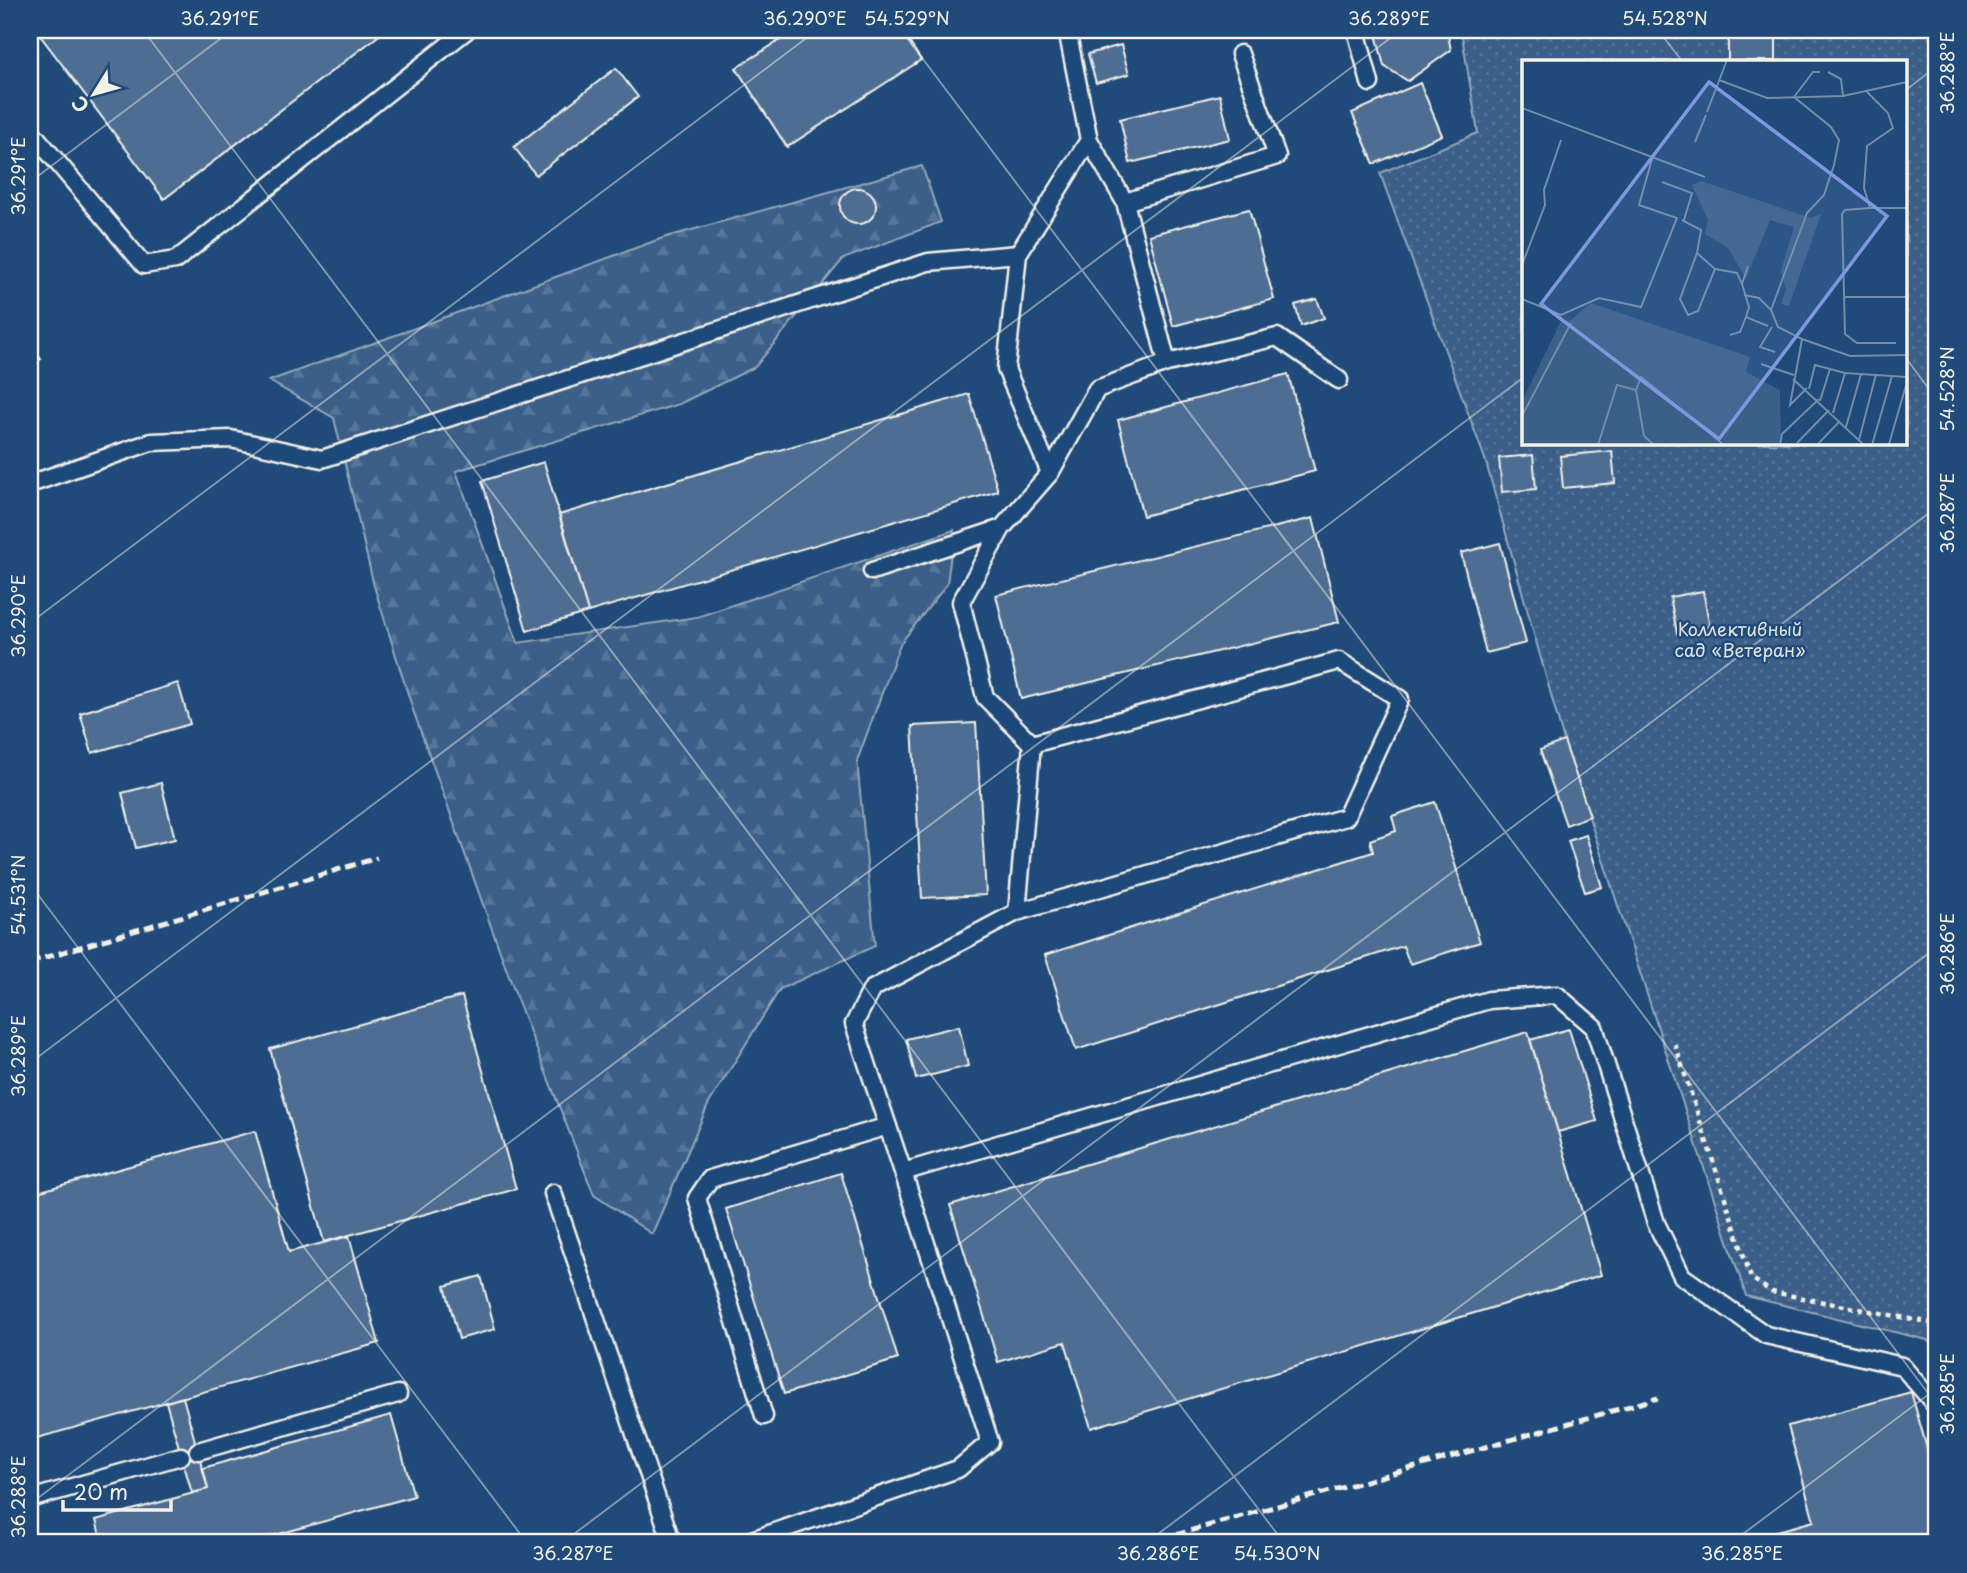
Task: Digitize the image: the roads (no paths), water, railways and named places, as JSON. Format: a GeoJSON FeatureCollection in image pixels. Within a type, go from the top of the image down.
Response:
{"type":"FeatureCollection","features":[{"type":"Feature","properties":{"kind":"lane"},"geometry":{"type":"LineString","coordinates":[[30,130],[144,265],[176,260],[467,30]]}},
{"type":"Feature","properties":{"kind":"lane"},"geometry":{"type":"LineString","coordinates":[[1067,30],[1089,140],[1125,202],[1167,363]]}},
{"type":"Feature","properties":{"kind":"lane"},"geometry":{"type":"LineString","coordinates":[[1356,30],[1370,83]]}},
{"type":"Feature","properties":{"kind":"lane"},"geometry":{"type":"LineString","coordinates":[[1125,202],[1277,156],[1240,54]]}},
{"type":"Feature","properties":{"kind":"lane"},"geometry":{"type":"LineString","coordinates":[[1050,473],[1006,369],[1018,254],[1089,140]]}},
{"type":"Feature","properties":{"kind":"lane"},"geometry":{"type":"LineString","coordinates":[[30,484],[151,442],[230,439],[322,459],[928,262],[1018,254]]}},
{"type":"Feature","properties":{"kind":"lane"},"geometry":{"type":"LineString","coordinates":[[1032,744],[985,697],[961,602],[1002,528],[1050,473],[1097,389],[1167,363],[1277,337],[1339,380]]}},
{"type":"Feature","properties":{"kind":"lane"},"geometry":{"type":"LineString","coordinates":[[872,571],[1002,528]]}},
{"type":"Feature","properties":{"kind":"lane"},"geometry":{"type":"LineString","coordinates":[[743,1543],[958,1469],[990,1441],[854,1024],[872,989],[1017,912],[1346,817],[1400,699],[1339,661],[1032,744]]}},
{"type":"Feature","properties":{"kind":"lane"},"geometry":{"type":"LineString","coordinates":[[1017,912],[1032,744]]}},
{"type":"Feature","properties":{"kind":"lane"},"geometry":{"type":"LineString","coordinates":[[902,1172],[1489,1000],[1557,995],[1594,1027],[1656,1223],[1682,1276],[1766,1335],[1902,1366],[1937,1407]]}},
{"type":"Feature","properties":{"kind":"lane"},"geometry":{"type":"LineString","coordinates":[[764,1416],[697,1198],[710,1180],[888,1126]]}},
{"type":"Feature","properties":{"kind":"lane"},"geometry":{"type":"LineString","coordinates":[[553,1193],[672,1543]]}},
{"type":"Feature","properties":{"kind":"lane"},"geometry":{"type":"LineString","coordinates":[[198,1451],[398,1394]]}},
{"type":"Feature","properties":{"kind":"lane"},"geometry":{"type":"LineString","coordinates":[[30,1499],[181,1456]]}},
{"type":"Feature","properties":{"kind":"railway"},"geometry":{"type":"LineString","coordinates":[[30,962],[377,858]]}},
{"type":"Feature","properties":{"kind":"railway"},"geometry":{"type":"LineString","coordinates":[[1147,1543],[1658,1398]]}},
{"type":"Feature","properties":{"kind":"park label","name":"Коллективный сад «Ветеран»"},"geometry":{"type":"Point","coordinates":[1740,640]}}]}
